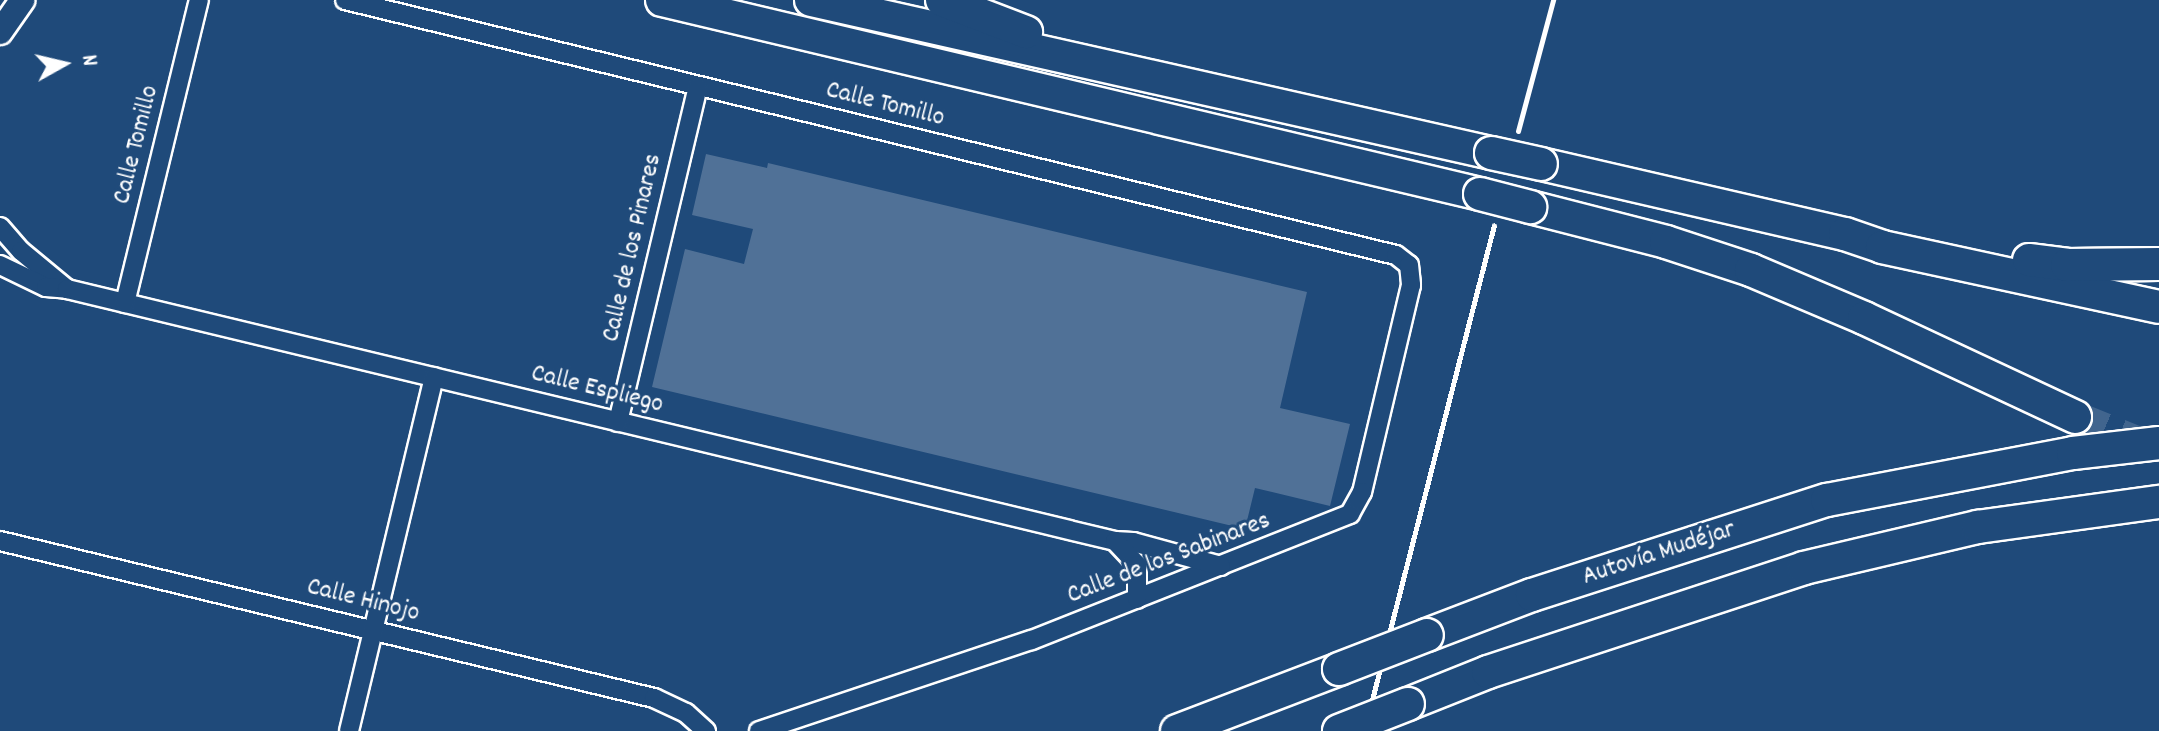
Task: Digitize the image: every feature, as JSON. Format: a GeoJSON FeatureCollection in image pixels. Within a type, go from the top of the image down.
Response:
{"type":"FeatureCollection","features":[{"type":"Feature","properties":{"kind":"highway"},"geometry":{"type":"LineString","coordinates":[[662,0],[1480,194],[1666,242],[1751,270],[1864,318],[2075,417]]}},
{"type":"Feature","properties":{"kind":"highway"},"geometry":{"type":"LineString","coordinates":[[811,0],[1845,234],[1882,247],[2159,307]]}},
{"type":"Feature","properties":{"kind":"highway"},"geometry":{"type":"LineString","coordinates":[[942,0],[1017,30],[1109,56],[1146,74]]}},
{"type":"Feature","properties":{"kind":"highway"},"geometry":{"type":"LineString","coordinates":[[1845,234],[1883,232],[1966,251],[2067,265],[2159,264]]}},
{"type":"Feature","properties":{"kind":"highway","name":"Autovía Mudéjar"},"geometry":{"type":"LineString","coordinates":[[1177,731],[1532,595],[1827,500],[2073,453],[2159,443]]}},
{"type":"Feature","properties":{"kind":"highway"},"geometry":{"type":"LineString","coordinates":[[1339,731],[1488,672],[1804,568],[1978,527],[2159,502]]}},
{"type":"Feature","properties":{"kind":"street"},"geometry":{"type":"LineString","coordinates":[[0,32],[22,0]]}},
{"type":"Feature","properties":{"kind":"street","name":"Calle Tomillo"},"geometry":{"type":"LineString","coordinates":[[125,303],[199,0]]}},
{"type":"Feature","properties":{"kind":"street","name":"Calle Tomillo"},"geometry":{"type":"LineString","coordinates":[[345,0],[1396,255],[1409,265]]}},
{"type":"Feature","properties":{"kind":"street","name":"Calle de los Pinares"},"geometry":{"type":"LineString","coordinates":[[618,422],[698,87]]}},
{"type":"Feature","properties":{"kind":"street","name":"Calle Espliego"},"geometry":{"type":"LineString","coordinates":[[0,227],[21,251],[67,289]]}},
{"type":"Feature","properties":{"kind":"street","name":"Calle Espliego"},"geometry":{"type":"LineString","coordinates":[[0,265],[37,284],[1115,541],[1133,542],[1221,566]]}},
{"type":"Feature","properties":{"kind":"street","name":"Calle de los Sabinares"},"geometry":{"type":"LineString","coordinates":[[759,731],[914,681],[1335,523],[1355,508],[1411,285],[1409,265]]}},
{"type":"Feature","properties":{"kind":"street"},"geometry":{"type":"LineString","coordinates":[[349,731],[434,377]]}},
{"type":"Feature","properties":{"kind":"street","name":"Calle Hinojo"},"geometry":{"type":"LineString","coordinates":[[0,541],[654,698],[686,713],[706,731]]}},
{"type":"Feature","properties":{"kind":"street"},"geometry":{"type":"LineString","coordinates":[[1115,541],[1137,565],[1137,599]]}},
{"type":"Feature","properties":{"kind":"building"},"geometry":{"type":"Polygon","coordinates":[[[706,154],[767,168],[768,163],[1307,292],[1280,408],[1350,424],[1330,506],[1255,488],[1245,529],[652,387],[685,249],[744,264],[753,229],[692,215],[706,154]]]}},
{"type":"Feature","properties":{"kind":"tunnel"},"geometry":{"type":"LineString","coordinates":[[2075,417],[2154,449]]}},
{"type":"Feature","properties":{"kind":"railway"},"geometry":{"type":"LineString","coordinates":[[1518,131],[1553,0]]}},
{"type":"Feature","properties":{"kind":"railway"},"geometry":{"type":"LineString","coordinates":[[1364,731],[1494,225]]}}]}
